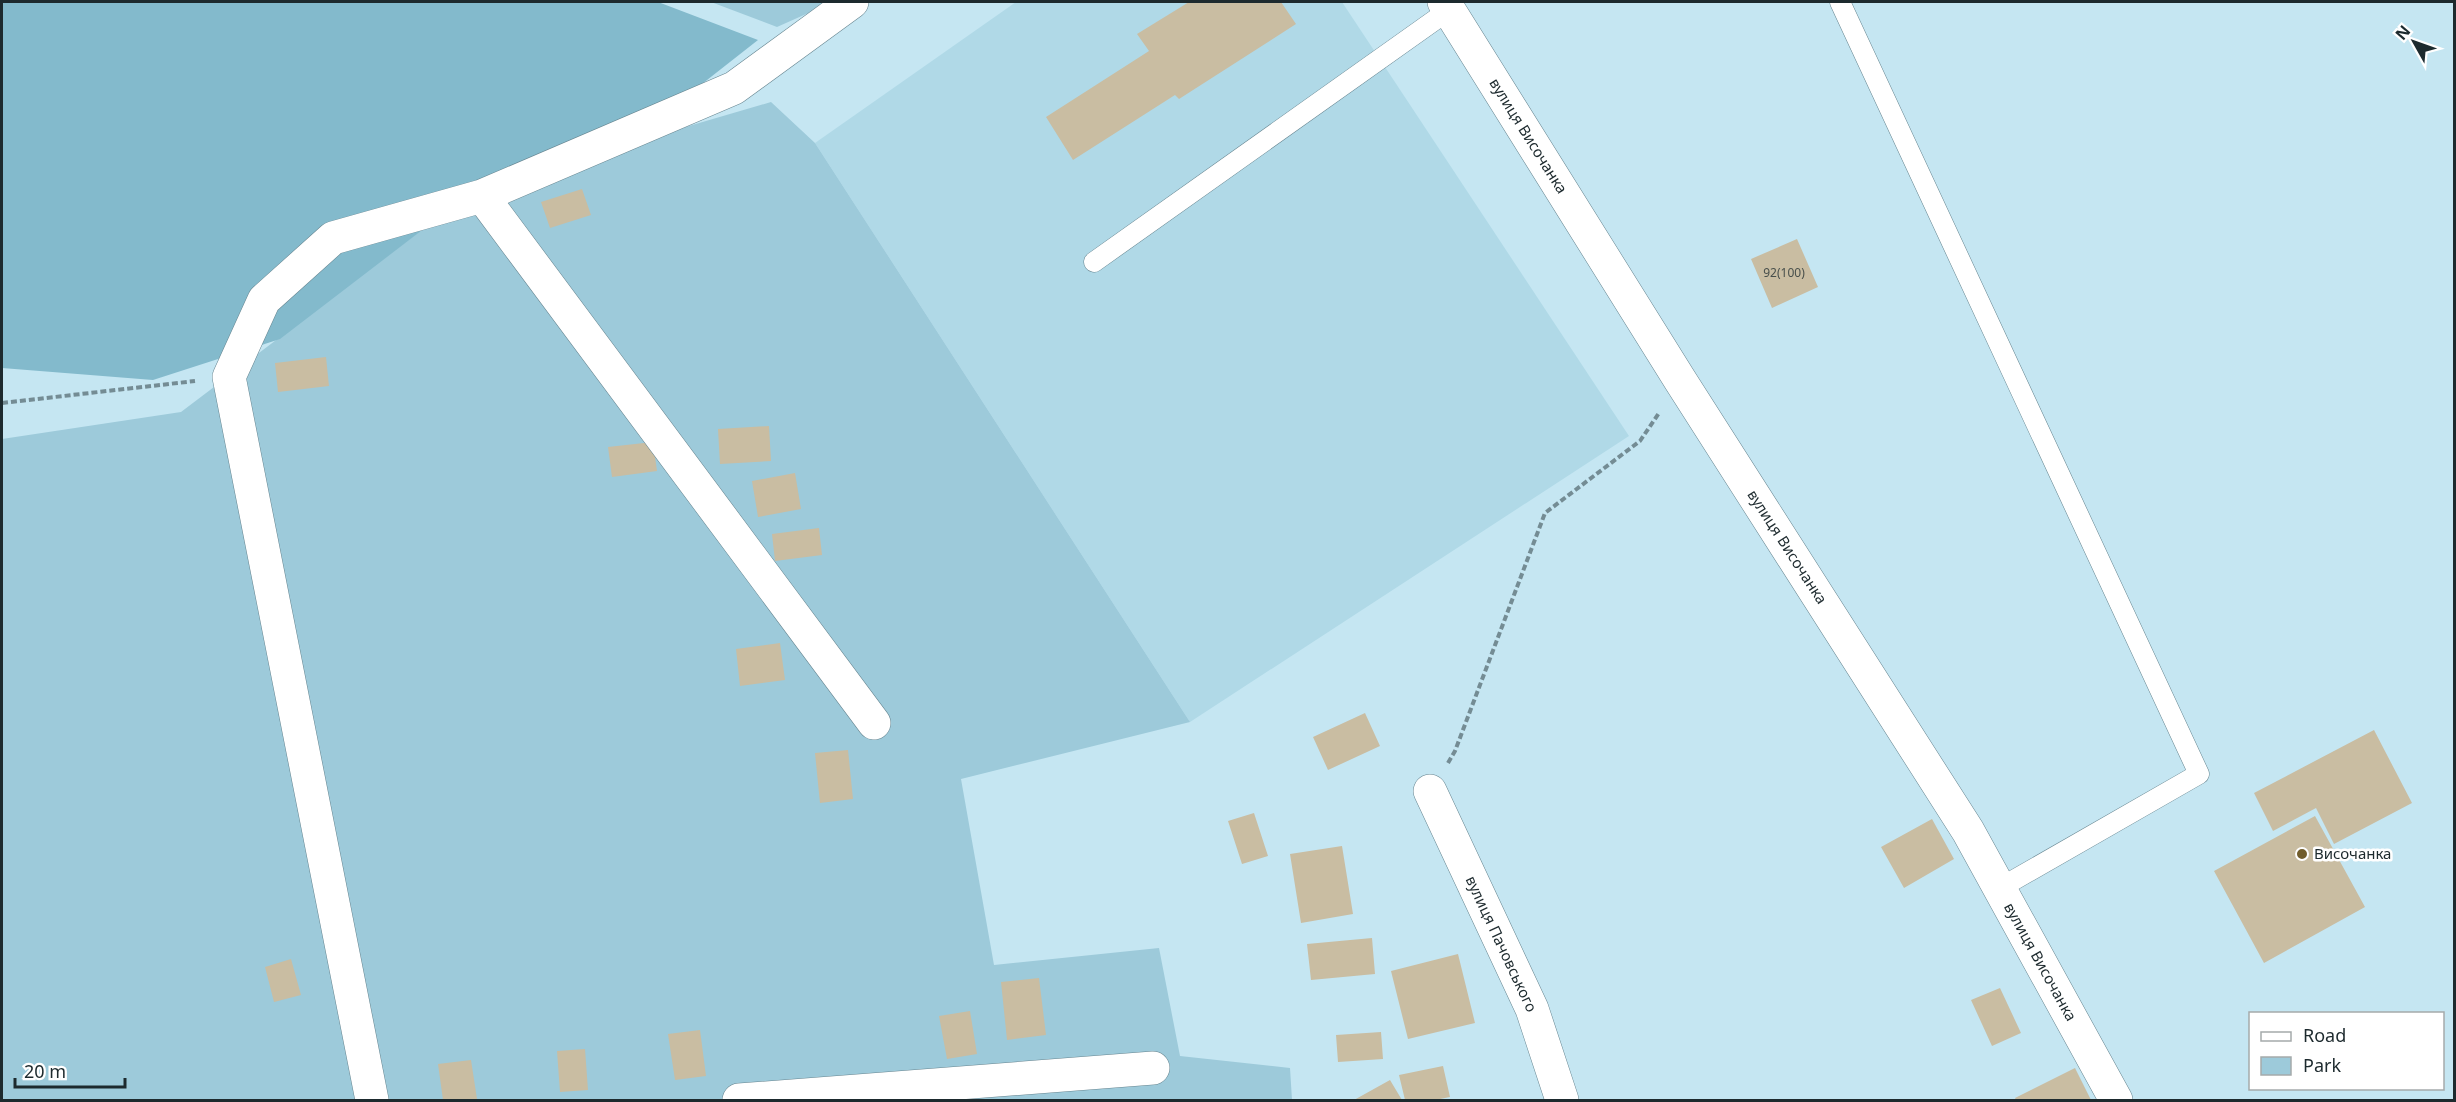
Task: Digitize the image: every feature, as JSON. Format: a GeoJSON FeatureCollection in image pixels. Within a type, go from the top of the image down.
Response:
{"type":"FeatureCollection","features":[{"type":"Feature","properties":{"kind":"street"},"geometry":{"type":"LineString","coordinates":[[372,1101],[229,377],[264,300],[333,238],[482,196],[734,88],[852,2]]}},
{"type":"Feature","properties":{"kind":"street","name":"вулиця Височанка"},"geometry":{"type":"LineString","coordinates":[[1448,4],[1680,380],[1968,831],[2116,1101]]}},
{"type":"Feature","properties":{"kind":"street"},"geometry":{"type":"LineString","coordinates":[[482,196],[874,723]]}},
{"type":"Feature","properties":{"kind":"street","name":"вулиця Пачовського"},"geometry":{"type":"LineString","coordinates":[[1430,791],[1532,1010],[1562,1101]]}},
{"type":"Feature","properties":{"kind":"street"},"geometry":{"type":"LineString","coordinates":[[739,1101],[1153,1068]]}},
{"type":"Feature","properties":{"kind":"lane"},"geometry":{"type":"LineString","coordinates":[[1840,2],[2199,774],[2000,888]]}},
{"type":"Feature","properties":{"kind":"lane"},"geometry":{"type":"LineString","coordinates":[[1094,262],[1448,4]]}},
{"type":"Feature","properties":{"kind":"path"},"geometry":{"type":"LineString","coordinates":[[2,403],[229,377]]}},
{"type":"Feature","properties":{"kind":"path"},"geometry":{"type":"LineString","coordinates":[[1430,791],[1455,751],[1545,513],[1640,441],[1680,380]]}},
{"type":"Feature","properties":{"kind":"shaded area"},"geometry":{"type":"Polygon","coordinates":[[[2,2],[658,2],[758,40],[679,102],[477,188],[280,339],[153,380],[2,368],[2,2]]]}},
{"type":"Feature","properties":{"kind":"shaded area"},"geometry":{"type":"Polygon","coordinates":[[[1016,2],[1342,2],[1629,436],[1190,722],[815,143],[1016,2]]]}},
{"type":"Feature","properties":{"kind":"green space"},"geometry":{"type":"Polygon","coordinates":[[[711,2],[833,2],[777,27],[711,2]]]}},
{"type":"Feature","properties":{"kind":"green space"},"geometry":{"type":"Polygon","coordinates":[[[771,102],[815,143],[1190,722],[961,779],[994,965],[1159,948],[1180,1056],[1290,1068],[1292,1100],[2,1100],[2,439],[181,412],[477,188],[771,102]]]}},
{"type":"Feature","properties":{"kind":"building"},"geometry":{"type":"Polygon","coordinates":[[[1189,2],[1281,2],[1296,24],[1179,99],[1175,95],[1073,160],[1046,117],[1149,51],[1137,34],[1189,2]]]}},
{"type":"Feature","properties":{"kind":"building"},"geometry":{"type":"Polygon","coordinates":[[[582,189],[591,215],[550,228],[541,202],[582,189]]]}},
{"type":"Feature","properties":{"kind":"building"},"geometry":{"type":"Polygon","coordinates":[[[1797,239],[1818,287],[1772,308],[1751,259],[1797,239]]]}},
{"type":"Feature","properties":{"kind":"building"},"geometry":{"type":"Polygon","coordinates":[[[326,357],[329,386],[278,392],[275,363],[326,357]]]}},
{"type":"Feature","properties":{"kind":"building"},"geometry":{"type":"Polygon","coordinates":[[[769,426],[771,461],[720,464],[718,429],[769,426]]]}},
{"type":"Feature","properties":{"kind":"building"},"geometry":{"type":"Polygon","coordinates":[[[653,442],[657,471],[612,477],[608,447],[653,442]]]}},
{"type":"Feature","properties":{"kind":"building"},"geometry":{"type":"Polygon","coordinates":[[[795,473],[801,509],[758,517],[752,481],[795,473]]]}},
{"type":"Feature","properties":{"kind":"building"},"geometry":{"type":"Polygon","coordinates":[[[819,528],[822,555],[775,561],[772,534],[819,528]]]}},
{"type":"Feature","properties":{"kind":"building"},"geometry":{"type":"Polygon","coordinates":[[[780,643],[785,680],[740,686],[736,649],[780,643]]]}},
{"type":"Feature","properties":{"kind":"building"},"geometry":{"type":"Polygon","coordinates":[[[1365,713],[1380,746],[1328,770],[1313,737],[1365,713]]]}},
{"type":"Feature","properties":{"kind":"building"},"geometry":{"type":"Polygon","coordinates":[[[2374,730],[2412,803],[2334,844],[2316,808],[2273,831],[2254,793],[2374,730]]]}},
{"type":"Feature","properties":{"kind":"building"},"geometry":{"type":"Polygon","coordinates":[[[848,750],[853,799],[820,803],[815,753],[848,750]]]}},
{"type":"Feature","properties":{"kind":"building"},"geometry":{"type":"Polygon","coordinates":[[[1254,813],[1268,856],[1242,864],[1228,821],[1254,813]]]}},
{"type":"Feature","properties":{"kind":"building"},"geometry":{"type":"Polygon","coordinates":[[[2315,816],[2365,907],[2264,963],[2214,871],[2315,816]]]}},
{"type":"Feature","properties":{"kind":"building"},"geometry":{"type":"Polygon","coordinates":[[[1932,819],[1954,859],[1904,888],[1881,847],[1932,819]]]}},
{"type":"Feature","properties":{"kind":"building"},"geometry":{"type":"Polygon","coordinates":[[[1342,846],[1353,914],[1301,923],[1290,854],[1342,846]]]}},
{"type":"Feature","properties":{"kind":"building"},"geometry":{"type":"Polygon","coordinates":[[[1372,938],[1375,974],[1311,980],[1307,944],[1372,938]]]}},
{"type":"Feature","properties":{"kind":"building"},"geometry":{"type":"Polygon","coordinates":[[[1458,954],[1475,1023],[1408,1039],[1391,971],[1458,954]]]}},
{"type":"Feature","properties":{"kind":"building"},"geometry":{"type":"Polygon","coordinates":[[[291,959],[301,995],[274,1002],[265,967],[291,959]]]}},
{"type":"Feature","properties":{"kind":"building"},"geometry":{"type":"Polygon","coordinates":[[[1039,978],[1046,1035],[1007,1040],[1001,982],[1039,978]]]}},
{"type":"Feature","properties":{"kind":"building"},"geometry":{"type":"Polygon","coordinates":[[[2000,988],[2021,1033],[1992,1046],[1971,1000],[2000,988]]]}},
{"type":"Feature","properties":{"kind":"building"},"geometry":{"type":"Polygon","coordinates":[[[970,1011],[977,1054],[947,1059],[939,1016],[970,1011]]]}},
{"type":"Feature","properties":{"kind":"building"},"geometry":{"type":"Polygon","coordinates":[[[700,1030],[706,1076],[675,1080],[668,1034],[700,1030]]]}},
{"type":"Feature","properties":{"kind":"building"},"geometry":{"type":"Polygon","coordinates":[[[1381,1032],[1383,1059],[1338,1062],[1336,1035],[1381,1032]]]}},
{"type":"Feature","properties":{"kind":"building"},"geometry":{"type":"Polygon","coordinates":[[[585,1049],[588,1090],[560,1092],[557,1051],[585,1049]]]}},
{"type":"Feature","properties":{"kind":"building"},"geometry":{"type":"Polygon","coordinates":[[[471,1060],[477,1099],[443,1100],[438,1064],[471,1060]]]}},
{"type":"Feature","properties":{"kind":"building"},"geometry":{"type":"Polygon","coordinates":[[[1443,1066],[1450,1097],[1435,1100],[1405,1100],[1399,1075],[1443,1066]]]}},
{"type":"Feature","properties":{"kind":"building"},"geometry":{"type":"Polygon","coordinates":[[[2075,1068],[2091,1100],[2016,1100],[2015,1098],[2075,1068]]]}},
{"type":"Feature","properties":{"kind":"building"},"geometry":{"type":"Polygon","coordinates":[[[1390,1080],[1402,1100],[1354,1100],[1390,1080]]]}},
{"type":"Feature","properties":{"kind":"place","name":"Височанка"},"geometry":{"type":"Point","coordinates":[2302,854]}}]}
